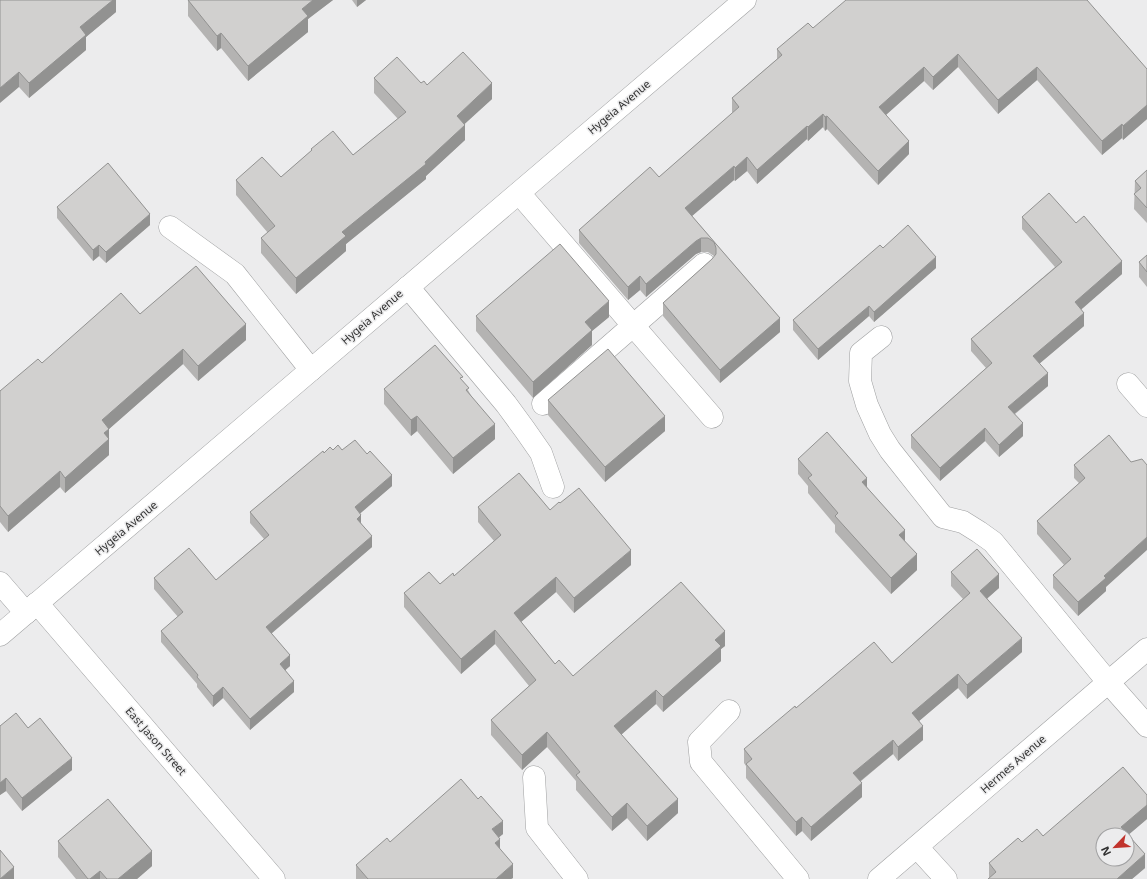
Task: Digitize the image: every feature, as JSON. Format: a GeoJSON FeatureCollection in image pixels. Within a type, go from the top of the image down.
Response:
{"type":"FeatureCollection","features":[{"type":"Feature","properties":{"kind":"street","name":"Hygeia Avenue"},"geometry":{"type":"LineString","coordinates":[[0,635],[745,0]]}},
{"type":"Feature","properties":{"kind":"street"},"geometry":{"type":"LineString","coordinates":[[519,193],[712,417]]}},
{"type":"Feature","properties":{"kind":"street"},"geometry":{"type":"LineString","coordinates":[[170,227],[234,274],[311,370]]}},
{"type":"Feature","properties":{"kind":"street"},"geometry":{"type":"LineString","coordinates":[[543,404],[704,264]]}},
{"type":"Feature","properties":{"kind":"street"},"geometry":{"type":"LineString","coordinates":[[408,287],[506,404],[541,452],[553,487]]}},
{"type":"Feature","properties":{"kind":"street"},"geometry":{"type":"LineString","coordinates":[[881,337],[861,353],[860,381],[867,405],[880,434],[890,450],[943,517],[963,522],[993,542],[1108,682],[1147,726]]}},
{"type":"Feature","properties":{"kind":"street"},"geometry":{"type":"LineString","coordinates":[[1128,384],[1147,406]]}},
{"type":"Feature","properties":{"kind":"street","name":"East Jason Street"},"geometry":{"type":"LineString","coordinates":[[0,583],[32,608],[274,879]]}},
{"type":"Feature","properties":{"kind":"street","name":"Hermes Avenue"},"geometry":{"type":"LineString","coordinates":[[879,879],[1147,649]]}},
{"type":"Feature","properties":{"kind":"street"},"geometry":{"type":"LineString","coordinates":[[730,711],[698,742],[701,762],[798,879]]}},
{"type":"Feature","properties":{"kind":"street"},"geometry":{"type":"LineString","coordinates":[[534,778],[537,828],[577,879]]}},
{"type":"Feature","properties":{"kind":"street"},"geometry":{"type":"LineString","coordinates":[[917,847],[946,879]]}},
{"type":"Feature","properties":{"kind":"building"},"geometry":{"type":"Polygon","coordinates":[[[0,0],[113,0],[80,27],[86,35],[29,83],[19,72],[0,88],[0,0]]]}},
{"type":"Feature","properties":{"kind":"building"},"geometry":{"type":"Polygon","coordinates":[[[188,0],[313,0],[302,9],[308,16],[248,66],[221,33],[217,36],[188,0]]]}},
{"type":"Feature","properties":{"kind":"building"},"geometry":{"type":"Polygon","coordinates":[[[846,0],[1087,0],[1147,69],[1147,105],[1123,126],[1122,124],[1102,141],[1037,67],[998,100],[958,54],[933,77],[924,67],[879,107],[909,141],[878,171],[827,116],[825,117],[823,114],[808,127],[807,126],[757,170],[747,157],[735,168],[734,166],[685,208],[780,318],[720,370],[663,303],[712,259],[716,254],[714,242],[708,238],[701,238],[646,284],[640,276],[628,287],[579,230],[650,167],[659,177],[739,107],[732,98],[782,55],[777,49],[808,23],[813,28],[846,0]]]}},
{"type":"Feature","properties":{"kind":"building"},"geometry":{"type":"Polygon","coordinates":[[[463,52],[492,83],[457,116],[465,125],[425,162],[426,164],[342,232],[346,236],[296,278],[261,238],[275,226],[236,180],[262,157],[281,177],[333,131],[353,155],[406,112],[374,78],[397,57],[421,83],[424,81],[427,85],[463,52]]]}},
{"type":"Feature","properties":{"kind":"building"},"geometry":{"type":"Polygon","coordinates":[[[108,163],[150,214],[106,252],[99,245],[93,250],[57,207],[108,163]]]}},
{"type":"Feature","properties":{"kind":"building"},"geometry":{"type":"Polygon","coordinates":[[[1147,170],[1147,208],[1134,194],[1141,188],[1135,181],[1147,170]]]}},
{"type":"Feature","properties":{"kind":"building"},"geometry":{"type":"Polygon","coordinates":[[[1049,193],[1076,223],[1084,216],[1122,261],[1075,302],[1084,313],[1033,356],[1048,373],[1008,407],[1023,423],[999,445],[985,428],[940,468],[911,435],[992,363],[971,339],[1062,262],[1022,217],[1049,193]]]}},
{"type":"Feature","properties":{"kind":"building"},"geometry":{"type":"Polygon","coordinates":[[[908,225],[936,257],[874,312],[869,306],[818,349],[793,320],[880,245],[883,248],[908,225]]]}},
{"type":"Feature","properties":{"kind":"building"},"geometry":{"type":"Polygon","coordinates":[[[560,244],[609,301],[585,322],[592,330],[533,382],[476,316],[560,244]]]}},
{"type":"Feature","properties":{"kind":"building"},"geometry":{"type":"Polygon","coordinates":[[[1147,255],[1147,272],[1139,262],[1147,255]]]}},
{"type":"Feature","properties":{"kind":"building"},"geometry":{"type":"Polygon","coordinates":[[[196,266],[246,324],[198,366],[183,349],[102,420],[109,429],[104,433],[109,439],[65,478],[60,471],[8,516],[0,506],[0,391],[38,359],[42,363],[121,293],[140,314],[196,266]]]}},
{"type":"Feature","properties":{"kind":"building"},"geometry":{"type":"Polygon","coordinates":[[[435,345],[463,377],[460,378],[469,388],[466,390],[495,424],[453,458],[417,416],[411,420],[384,389],[435,345]]]}},
{"type":"Feature","properties":{"kind":"building"},"geometry":{"type":"Polygon","coordinates":[[[608,349],[665,416],[605,467],[548,400],[608,349]]]}},
{"type":"Feature","properties":{"kind":"building"},"geometry":{"type":"Polygon","coordinates":[[[827,432],[867,478],[862,482],[905,530],[899,535],[917,554],[891,578],[835,516],[838,513],[808,478],[812,475],[798,459],[827,432]]]}},
{"type":"Feature","properties":{"kind":"building"},"geometry":{"type":"Polygon","coordinates":[[[1109,435],[1131,462],[1142,459],[1147,465],[1147,537],[1104,576],[1106,578],[1078,602],[1053,575],[1071,559],[1037,521],[1085,478],[1074,465],[1109,435]]]}},
{"type":"Feature","properties":{"kind":"building"},"geometry":{"type":"Polygon","coordinates":[[[355,440],[367,454],[370,451],[392,475],[355,507],[361,515],[357,519],[372,536],[266,627],[290,655],[280,664],[294,681],[250,719],[223,687],[213,696],[197,677],[198,675],[161,631],[183,612],[154,578],[189,548],[216,580],[269,535],[250,512],[323,451],[324,453],[330,447],[333,450],[338,445],[342,450],[355,440]]]}},
{"type":"Feature","properties":{"kind":"building"},"geometry":{"type":"Polygon","coordinates":[[[519,473],[550,510],[579,488],[631,550],[574,598],[556,577],[514,613],[555,664],[559,660],[573,676],[681,582],[725,631],[715,640],[721,646],[663,697],[656,690],[614,726],[678,799],[647,826],[627,803],[612,817],[576,775],[580,772],[547,732],[522,755],[491,720],[536,680],[495,630],[461,659],[404,593],[429,572],[440,584],[453,573],[454,576],[501,535],[478,507],[519,473]]]}},
{"type":"Feature","properties":{"kind":"building"},"geometry":{"type":"Polygon","coordinates":[[[977,549],[999,574],[980,591],[1022,638],[967,685],[958,674],[912,713],[923,726],[898,747],[893,740],[853,773],[862,783],[811,827],[802,817],[796,822],[746,764],[752,759],[744,749],[795,706],[796,708],[874,642],[892,663],[970,593],[951,572],[977,549]]]}},
{"type":"Feature","properties":{"kind":"building"},"geometry":{"type":"Polygon","coordinates":[[[16,713],[28,728],[40,718],[72,758],[22,798],[6,778],[0,783],[0,726],[16,713]]]}},
{"type":"Feature","properties":{"kind":"building"},"geometry":{"type":"Polygon","coordinates":[[[1123,767],[1147,795],[1147,805],[1121,827],[1095,827],[1095,867],[1130,867],[1117,879],[988,879],[996,872],[989,863],[1018,838],[1022,842],[1037,829],[1043,836],[1123,767]]]}},
{"type":"Feature","properties":{"kind":"building"},"geometry":{"type":"Polygon","coordinates":[[[461,779],[478,799],[481,796],[503,821],[492,829],[500,839],[495,843],[513,864],[496,879],[368,879],[356,865],[387,838],[390,842],[461,779]]]}},
{"type":"Feature","properties":{"kind":"building"},"geometry":{"type":"Polygon","coordinates":[[[108,799],[152,851],[118,879],[107,879],[100,871],[88,879],[58,841],[108,799]]]}},
{"type":"Feature","properties":{"kind":"building"},"geometry":{"type":"Polygon","coordinates":[[[1135,843],[1145,854],[1135,863],[1135,843]]]}},
{"type":"Feature","properties":{"kind":"building"},"geometry":{"type":"Polygon","coordinates":[[[0,850],[14,867],[0,879],[0,850]]]}}]}
